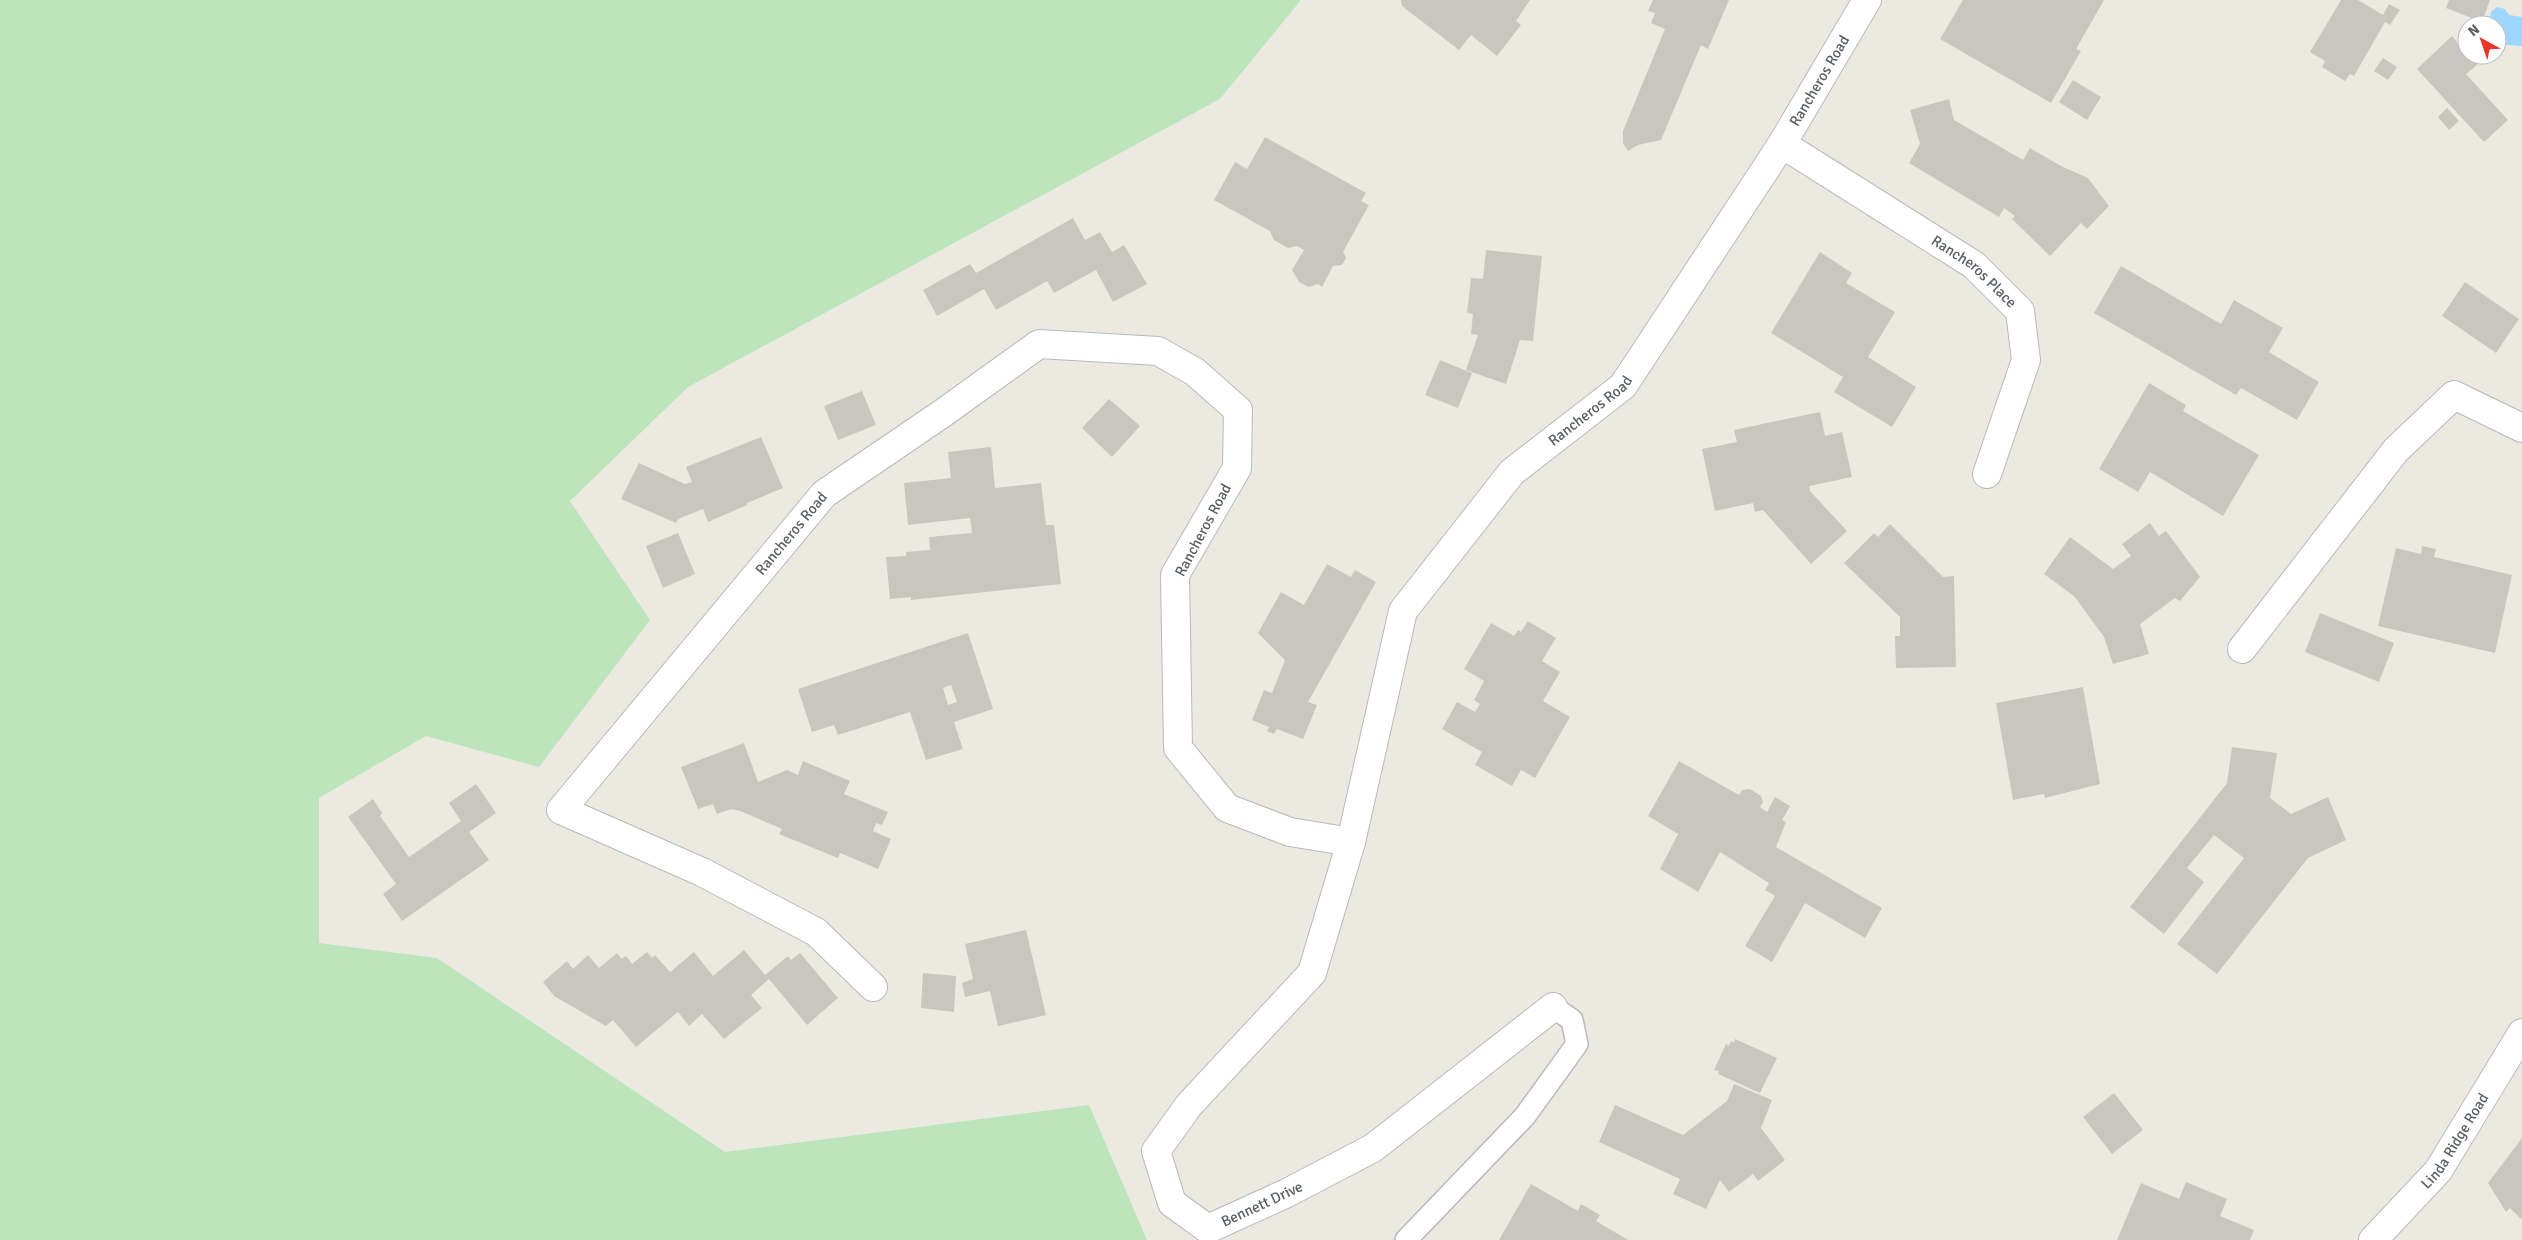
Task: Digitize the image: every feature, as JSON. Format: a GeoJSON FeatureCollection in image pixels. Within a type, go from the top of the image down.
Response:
{"type":"FeatureCollection","features":[{"type":"Feature","properties":{"kind":"street","name":"Rancheros Road"},"geometry":{"type":"LineString","coordinates":[[873,987],[816,932],[702,872],[561,810],[824,494],[944,413],[1039,344],[1158,351],[1196,372],[1238,410],[1236,468],[1175,575],[1178,748],[1227,808],[1290,832],[1351,842],[1403,611],[1512,472],[1623,386],[1782,144],[1867,0]]}},
{"type":"Feature","properties":{"kind":"street","name":"Rancheros Place"},"geometry":{"type":"LineString","coordinates":[[1782,144],[1974,265],[2020,310],[2026,360],[1986,474]]}},
{"type":"Feature","properties":{"kind":"street"},"geometry":{"type":"LineString","coordinates":[[2242,649],[2396,450],[2454,395],[2522,428]]}},
{"type":"Feature","properties":{"kind":"street","name":"Bennett Drive"},"geometry":{"type":"LineString","coordinates":[[1351,842],[1312,973],[1190,1105],[1156,1150],[1172,1203],[1208,1230],[1287,1193],[1374,1148],[1553,1007]]}},
{"type":"Feature","properties":{"kind":"street","name":"Linda Ridge Road"},"geometry":{"type":"LineString","coordinates":[[2373,1240],[2438,1171],[2522,1033]]}},
{"type":"Feature","properties":{"kind":"lane"},"geometry":{"type":"LineString","coordinates":[[1406,1240],[1525,1116],[1577,1044],[1572,1020],[1553,1007]]}},
{"type":"Feature","properties":{"kind":"green space"},"geometry":{"type":"Polygon","coordinates":[[[0,0],[1301,0],[1220,99],[688,387],[570,501],[650,620],[539,767],[426,736],[319,798],[319,943],[437,958],[725,1152],[1089,1105],[1147,1240],[0,1240],[0,0]]]}},
{"type":"Feature","properties":{"kind":"water"},"geometry":{"type":"Polygon","coordinates":[[[2497,7],[2505,9],[2509,15],[2522,17],[2522,46],[2507,45],[2507,15],[2491,15],[2491,12],[2497,7]]]}},
{"type":"Feature","properties":{"kind":"building"},"geometry":{"type":"Polygon","coordinates":[[[1401,0],[1530,0],[1516,21],[1521,25],[1497,56],[1471,35],[1459,50],[1402,6],[1401,0]]]}},
{"type":"Feature","properties":{"kind":"building"},"geometry":{"type":"Polygon","coordinates":[[[1653,0],[1729,0],[1708,49],[1701,45],[1661,140],[1638,145],[1628,151],[1623,143],[1623,131],[1665,29],[1651,23],[1655,13],[1648,11],[1653,0]]]}},
{"type":"Feature","properties":{"kind":"building"},"geometry":{"type":"Polygon","coordinates":[[[1963,0],[2104,0],[2076,49],[2081,51],[2051,103],[1940,39],[1963,0]]]}},
{"type":"Feature","properties":{"kind":"building"},"geometry":{"type":"Polygon","coordinates":[[[2341,0],[2358,0],[2383,15],[2389,4],[2400,10],[2390,25],[2385,22],[2354,76],[2350,74],[2345,81],[2322,67],[2325,61],[2310,52],[2341,0]]]}},
{"type":"Feature","properties":{"kind":"building"},"geometry":{"type":"Polygon","coordinates":[[[2449,0],[2490,0],[2485,15],[2464,15],[2446,8],[2449,0]]]}},
{"type":"Feature","properties":{"kind":"building"},"geometry":{"type":"Polygon","coordinates":[[[2452,36],[2457,42],[2457,65],[2477,65],[2466,74],[2508,120],[2484,142],[2417,69],[2452,36]]]}},
{"type":"Feature","properties":{"kind":"building"},"geometry":{"type":"Polygon","coordinates":[[[2383,58],[2397,67],[2388,80],[2374,71],[2383,58]]]}},
{"type":"Feature","properties":{"kind":"building"},"geometry":{"type":"Polygon","coordinates":[[[2073,80],[2101,97],[2087,120],[2059,102],[2073,80]]]}},
{"type":"Feature","properties":{"kind":"building"},"geometry":{"type":"Polygon","coordinates":[[[1949,99],[1954,120],[2023,160],[2030,148],[2061,166],[2088,178],[2109,206],[2087,229],[2081,223],[2050,256],[2012,219],[2015,216],[2004,208],[1999,217],[1909,163],[1920,144],[1910,110],[1949,99]]]}},
{"type":"Feature","properties":{"kind":"building"},"geometry":{"type":"Polygon","coordinates":[[[2447,108],[2459,121],[2449,130],[2438,117],[2447,108]]]}},
{"type":"Feature","properties":{"kind":"building"},"geometry":{"type":"Polygon","coordinates":[[[1265,137],[1366,193],[1361,201],[1369,205],[1343,252],[1346,258],[1342,265],[1333,266],[1322,287],[1318,284],[1309,287],[1299,282],[1292,270],[1304,250],[1297,246],[1288,248],[1274,240],[1270,231],[1214,200],[1235,162],[1247,169],[1265,137]]]}},
{"type":"Feature","properties":{"kind":"building"},"geometry":{"type":"Polygon","coordinates":[[[1073,218],[1085,240],[1100,232],[1112,252],[1124,245],[1147,284],[1113,302],[1096,270],[1054,293],[1047,281],[996,310],[984,289],[937,316],[923,290],[970,264],[976,273],[1073,218]]]}},
{"type":"Feature","properties":{"kind":"building"},"geometry":{"type":"Polygon","coordinates":[[[1486,250],[1542,256],[1533,341],[1520,340],[1506,384],[1466,370],[1478,335],[1471,334],[1473,314],[1467,313],[1471,278],[1483,279],[1486,250]]]}},
{"type":"Feature","properties":{"kind":"building"},"geometry":{"type":"Polygon","coordinates":[[[1820,252],[1852,273],[1846,283],[1895,312],[1868,357],[1916,387],[1892,427],[1834,392],[1843,377],[1771,333],[1820,252]]]}},
{"type":"Feature","properties":{"kind":"building"},"geometry":{"type":"Polygon","coordinates":[[[2121,266],[2221,324],[2234,300],[2283,328],[2269,352],[2319,382],[2297,420],[2241,388],[2236,395],[2094,313],[2121,266]]]}},
{"type":"Feature","properties":{"kind":"building"},"geometry":{"type":"Polygon","coordinates":[[[2465,282],[2519,319],[2496,353],[2442,316],[2465,282]]]}},
{"type":"Feature","properties":{"kind":"building"},"geometry":{"type":"Polygon","coordinates":[[[1440,360],[1472,373],[1458,408],[1425,395],[1440,360]]]}},
{"type":"Feature","properties":{"kind":"building"},"geometry":{"type":"Polygon","coordinates":[[[2149,383],[2186,405],[2183,411],[2259,455],[2223,516],[2150,472],[2138,492],[2099,469],[2149,383]]]}},
{"type":"Feature","properties":{"kind":"building"},"geometry":{"type":"Polygon","coordinates":[[[862,391],[876,425],[838,440],[824,406],[862,391]]]}},
{"type":"Feature","properties":{"kind":"building"},"geometry":{"type":"Polygon","coordinates":[[[1109,399],[1140,426],[1112,457],[1082,428],[1109,399]]]}},
{"type":"Feature","properties":{"kind":"building"},"geometry":{"type":"Polygon","coordinates":[[[1820,412],[1825,436],[1842,432],[1852,477],[1809,486],[1810,491],[1847,531],[1811,564],[1763,510],[1755,512],[1753,503],[1715,511],[1702,449],[1737,442],[1734,430],[1820,412]]]}},
{"type":"Feature","properties":{"kind":"building"},"geometry":{"type":"Polygon","coordinates":[[[761,437],[783,488],[747,503],[747,505],[708,522],[703,509],[678,519],[676,523],[621,499],[639,463],[685,484],[692,482],[686,467],[761,437]]]}},
{"type":"Feature","properties":{"kind":"building"},"geometry":{"type":"Polygon","coordinates":[[[991,447],[995,488],[1041,483],[1046,525],[1054,525],[1061,584],[911,600],[911,597],[890,599],[886,557],[906,556],[906,552],[930,550],[929,537],[972,533],[970,518],[908,525],[904,483],[951,478],[948,452],[991,447]]]}},
{"type":"Feature","properties":{"kind":"building"},"geometry":{"type":"Polygon","coordinates":[[[2150,523],[2159,536],[2166,531],[2200,577],[2180,601],[2175,598],[2140,624],[2149,654],[2113,664],[2104,637],[2074,596],[2044,574],[2070,537],[2113,569],[2131,556],[2122,544],[2150,523]]]}},
{"type":"Feature","properties":{"kind":"building"},"geometry":{"type":"Polygon","coordinates":[[[1890,524],[1943,577],[1954,576],[1956,667],[1896,668],[1895,636],[1900,636],[1900,617],[1844,563],[1874,533],[1878,537],[1890,524]]]}},
{"type":"Feature","properties":{"kind":"building"},"geometry":{"type":"Polygon","coordinates":[[[678,533],[695,574],[663,588],[646,546],[678,533]]]}},
{"type":"Feature","properties":{"kind":"building"},"geometry":{"type":"Polygon","coordinates":[[[2422,546],[2436,549],[2434,557],[2512,575],[2495,653],[2378,626],[2396,548],[2421,554],[2422,546]]]}},
{"type":"Feature","properties":{"kind":"building"},"geometry":{"type":"Polygon","coordinates":[[[1327,564],[1351,577],[1355,570],[1376,582],[1308,702],[1317,705],[1303,739],[1277,729],[1274,734],[1267,731],[1269,727],[1252,720],[1264,690],[1272,693],[1285,660],[1258,633],[1281,592],[1304,605],[1327,564]]]}},
{"type":"Feature","properties":{"kind":"building"},"geometry":{"type":"Polygon","coordinates":[[[2320,613],[2394,643],[2379,682],[2305,652],[2320,613]]]}},
{"type":"Feature","properties":{"kind":"building"},"geometry":{"type":"Polygon","coordinates":[[[1528,621],[1556,638],[1542,661],[1560,672],[1543,701],[1570,717],[1535,778],[1521,770],[1512,786],[1475,765],[1482,752],[1442,729],[1457,702],[1475,712],[1480,704],[1474,700],[1484,681],[1464,669],[1491,623],[1514,636],[1518,630],[1521,632],[1528,621]]]}},
{"type":"Feature","properties":{"kind":"building"},"geometry":{"type":"Polygon","coordinates":[[[968,633],[993,709],[954,722],[963,749],[926,760],[910,712],[838,735],[834,725],[812,732],[798,689],[968,633]],[[951,685],[943,688],[948,705],[957,702],[951,685]]]}},
{"type":"Feature","properties":{"kind":"building"},"geometry":{"type":"Polygon","coordinates":[[[2083,687],[2100,784],[2045,798],[2044,794],[2013,800],[1996,703],[2083,687]]]}},
{"type":"Feature","properties":{"kind":"building"},"geometry":{"type":"Polygon","coordinates":[[[744,743],[758,782],[787,770],[798,775],[803,761],[850,781],[844,794],[888,812],[882,825],[876,823],[873,831],[891,839],[878,869],[840,853],[838,858],[779,834],[782,829],[740,811],[731,809],[717,814],[713,804],[698,809],[681,767],[744,743]]]}},
{"type":"Feature","properties":{"kind":"building"},"geometry":{"type":"Polygon","coordinates":[[[2232,747],[2277,753],[2270,798],[2291,814],[2328,797],[2346,840],[2308,858],[2217,974],[2177,944],[2244,858],[2214,835],[2187,868],[2204,882],[2164,934],[2130,907],[2227,783],[2232,747]]]}},
{"type":"Feature","properties":{"kind":"building"},"geometry":{"type":"Polygon","coordinates":[[[1679,761],[1739,795],[1742,790],[1750,789],[1761,796],[1763,802],[1760,807],[1767,812],[1775,797],[1790,806],[1782,820],[1786,822],[1776,847],[1882,908],[1865,938],[1805,903],[1772,962],[1745,946],[1775,896],[1765,890],[1769,883],[1720,852],[1698,892],[1660,869],[1678,834],[1648,816],[1679,761]]]}},
{"type":"Feature","properties":{"kind":"building"},"geometry":{"type":"Polygon","coordinates":[[[476,784],[496,813],[469,832],[489,860],[402,921],[383,894],[396,884],[348,817],[373,799],[382,813],[380,816],[409,857],[461,821],[449,803],[476,784]]]}},
{"type":"Feature","properties":{"kind":"building"},"geometry":{"type":"Polygon","coordinates":[[[1026,930],[1046,1015],[998,1026],[990,991],[965,997],[962,983],[973,979],[965,944],[1026,930]]]}},
{"type":"Feature","properties":{"kind":"building"},"geometry":{"type":"Polygon","coordinates":[[[744,950],[765,975],[788,956],[791,960],[800,953],[838,998],[807,1025],[769,979],[751,995],[762,1008],[724,1039],[702,1014],[689,1026],[678,1012],[636,1047],[613,1020],[606,1026],[554,996],[543,982],[567,961],[573,969],[588,955],[599,968],[617,953],[622,959],[626,956],[632,964],[647,952],[652,958],[655,955],[670,972],[694,952],[713,976],[744,950]]]}},
{"type":"Feature","properties":{"kind":"building"},"geometry":{"type":"Polygon","coordinates":[[[923,973],[956,976],[954,1012],[921,1008],[923,973]]]}},
{"type":"Feature","properties":{"kind":"building"},"geometry":{"type":"Polygon","coordinates":[[[1735,1039],[1777,1058],[1760,1093],[1718,1074],[1719,1071],[1714,1070],[1726,1044],[1729,1046],[1731,1041],[1734,1043],[1735,1039]]]}},
{"type":"Feature","properties":{"kind":"building"},"geometry":{"type":"Polygon","coordinates":[[[1734,1084],[1772,1100],[1761,1128],[1785,1160],[1758,1181],[1753,1174],[1729,1192],[1720,1180],[1706,1209],[1673,1194],[1680,1179],[1599,1142],[1615,1105],[1683,1135],[1727,1101],[1734,1084]]]}},
{"type":"Feature","properties":{"kind":"building"},"geometry":{"type":"Polygon","coordinates":[[[2114,1093],[2143,1130],[2112,1154],[2083,1117],[2114,1093]]]}},
{"type":"Feature","properties":{"kind":"building"},"geometry":{"type":"Polygon","coordinates":[[[2522,1138],[2521,1219],[2510,1208],[2506,1212],[2488,1183],[2522,1138]]]}},
{"type":"Feature","properties":{"kind":"building"},"geometry":{"type":"Polygon","coordinates":[[[2186,1182],[2227,1199],[2220,1216],[2254,1230],[2250,1240],[2117,1240],[2141,1183],[2179,1199],[2186,1182]]]}},
{"type":"Feature","properties":{"kind":"building"},"geometry":{"type":"Polygon","coordinates":[[[1531,1184],[1578,1211],[1581,1204],[1600,1215],[1596,1221],[1628,1240],[1499,1240],[1531,1184]]]}}]}
